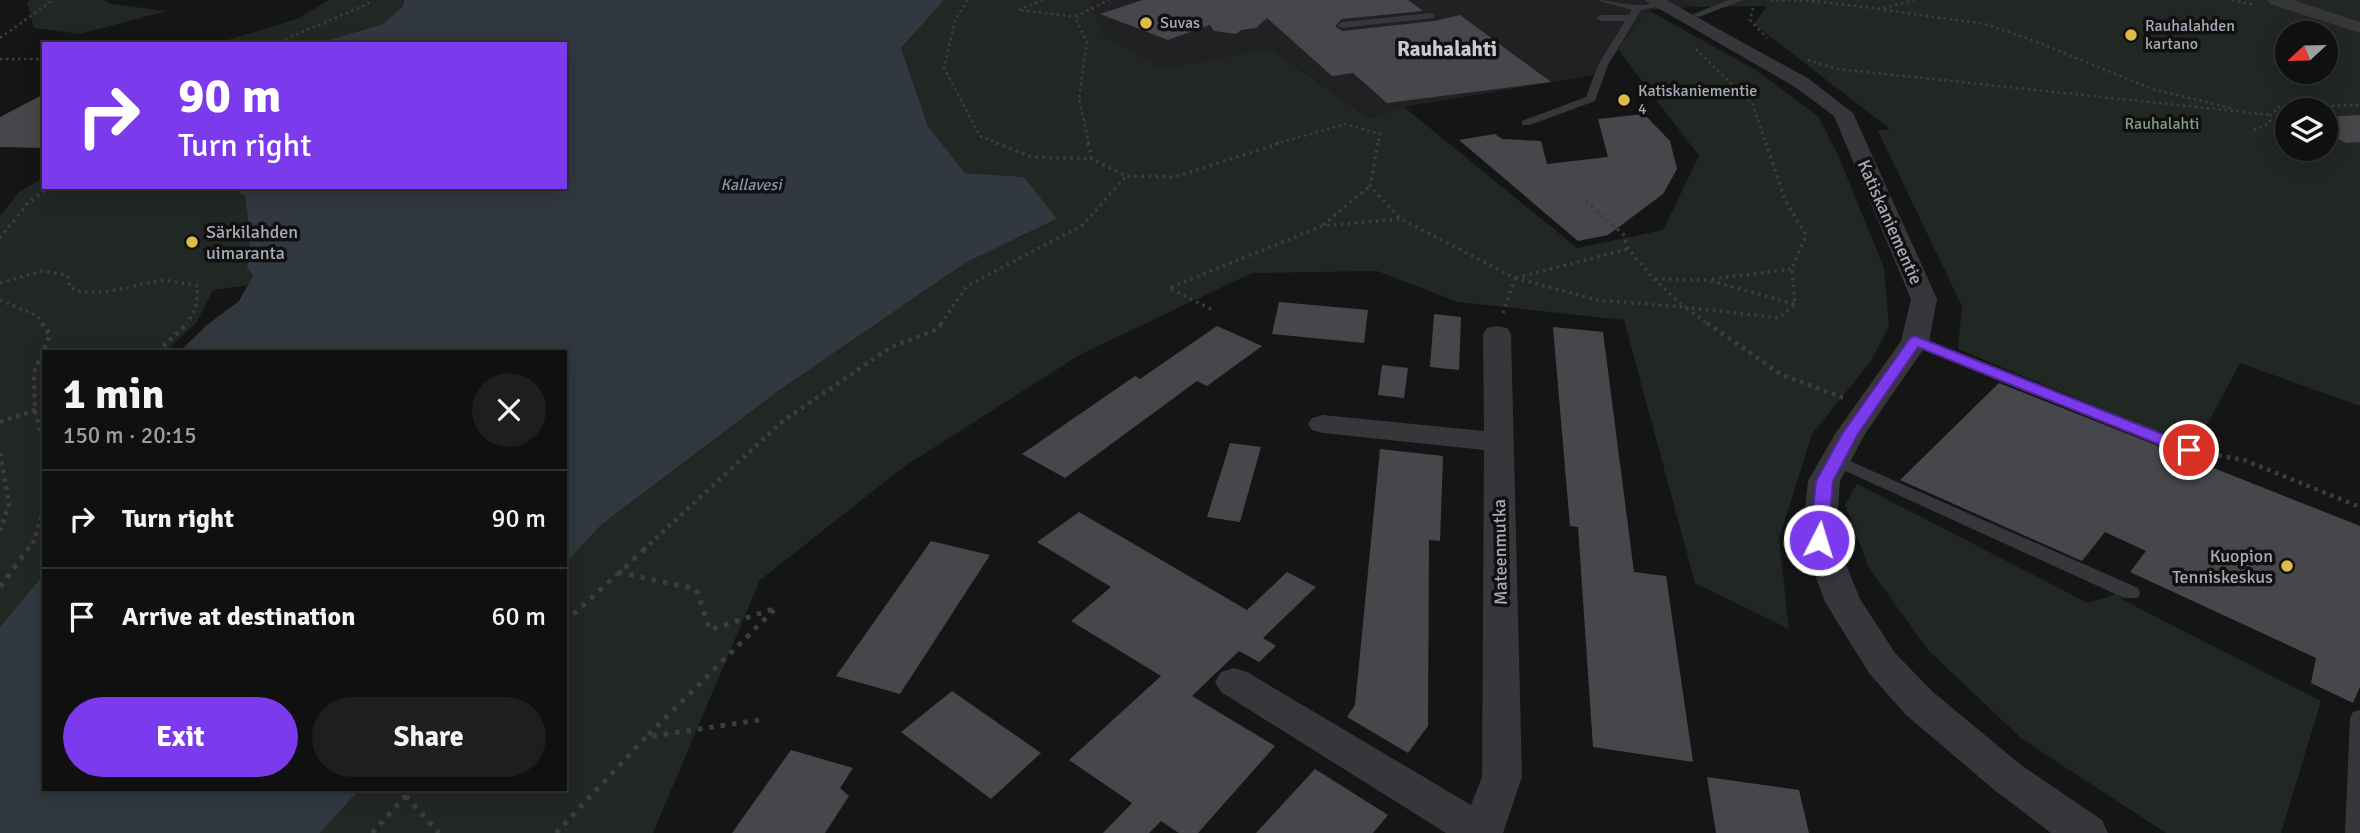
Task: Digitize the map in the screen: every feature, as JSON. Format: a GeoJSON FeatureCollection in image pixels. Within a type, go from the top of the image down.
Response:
{"type":"FeatureCollection","features":[{"type":"Feature","properties":{"kind":"street"},"geometry":{"type":"LineString","coordinates":[[2276,0],[2360,28]]}},
{"type":"Feature","properties":{"kind":"street","name":"Katiskaniementie"},"geometry":{"type":"LineString","coordinates":[[1646,8],[1802,83],[1843,113],[1924,299],[1915,341],[1850,434],[1824,481],[1819,540],[1843,602],[1882,663],[1919,703],[2073,829]]}},
{"type":"Feature","properties":{"kind":"street","name":"Mateenmutka"},"geometry":{"type":"LineString","coordinates":[[1482,833],[1502,777],[1497,334]]}},
{"type":"Feature","properties":{"kind":"street"},"geometry":{"type":"LineString","coordinates":[[1323,424],[1482,440],[1499,445]]}},
{"type":"Feature","properties":{"kind":"street"},"geometry":{"type":"LineString","coordinates":[[1234,682],[1482,833]]}},
{"type":"Feature","properties":{"kind":"lane"},"geometry":{"type":"LineString","coordinates":[[1601,0],[1646,8]]}},
{"type":"Feature","properties":{"kind":"lane"},"geometry":{"type":"LineString","coordinates":[[1696,15],[1738,1]]}},
{"type":"Feature","properties":{"kind":"lane"},"geometry":{"type":"LineString","coordinates":[[1601,18],[1646,8]]}},
{"type":"Feature","properties":{"kind":"lane"},"geometry":{"type":"LineString","coordinates":[[1526,123],[1591,99],[1613,46],[1646,8]]}},
{"type":"Feature","properties":{"kind":"lane"},"geometry":{"type":"LineString","coordinates":[[1342,25],[1431,16]]}},
{"type":"Feature","properties":{"kind":"lane"},"geometry":{"type":"LineString","coordinates":[[1915,341],[2189,450]]}},
{"type":"Feature","properties":{"kind":"lane"},"geometry":{"type":"LineString","coordinates":[[1836,460],[2131,593]]}},
{"type":"Feature","properties":{"kind":"lane"},"geometry":{"type":"LineString","coordinates":[[2357,833],[2360,718]]}},
{"type":"Feature","properties":{"kind":"path"},"geometry":{"type":"LineString","coordinates":[[0,38],[53,0]]}},
{"type":"Feature","properties":{"kind":"path"},"geometry":{"type":"LineString","coordinates":[[279,42],[368,5],[370,0]]}},
{"type":"Feature","properties":{"kind":"path"},"geometry":{"type":"LineString","coordinates":[[968,0],[955,20],[944,68],[981,136],[1032,157],[1092,159],[1126,176],[1175,177],[1345,124],[1380,134],[1370,186],[1322,226]]}},
{"type":"Feature","properties":{"kind":"path"},"geometry":{"type":"LineString","coordinates":[[1043,0],[1018,10],[1075,17],[1109,0]]}},
{"type":"Feature","properties":{"kind":"path"},"geometry":{"type":"LineString","coordinates":[[1754,0],[1751,20],[1771,43]]}},
{"type":"Feature","properties":{"kind":"path"},"geometry":{"type":"LineString","coordinates":[[1770,0],[1818,2],[1985,24],[2032,40],[2151,89],[2271,115]]}},
{"type":"Feature","properties":{"kind":"path"},"geometry":{"type":"LineString","coordinates":[[1884,10],[1903,6],[1914,0]]}},
{"type":"Feature","properties":{"kind":"path"},"geometry":{"type":"LineString","coordinates":[[1075,17],[1087,41],[1079,99],[1092,159]]}},
{"type":"Feature","properties":{"kind":"path"},"geometry":{"type":"LineString","coordinates":[[1691,43],[1753,105],[1785,200],[1806,235],[1792,268],[1795,304]]}},
{"type":"Feature","properties":{"kind":"path"},"geometry":{"type":"LineString","coordinates":[[0,59],[42,59]]}},
{"type":"Feature","properties":{"kind":"path"},"geometry":{"type":"LineString","coordinates":[[1804,59],[1838,69],[2271,115]]}},
{"type":"Feature","properties":{"kind":"path"},"geometry":{"type":"LineString","coordinates":[[2254,130],[2270,123],[2271,115],[2278,107],[2360,105]]}},
{"type":"Feature","properties":{"kind":"path"},"geometry":{"type":"LineString","coordinates":[[567,620],[783,421],[891,347],[938,328],[967,286],[1083,225],[1126,176]]}},
{"type":"Feature","properties":{"kind":"path"},"geometry":{"type":"LineString","coordinates":[[1370,186],[1401,219],[1515,278],[1598,300],[1779,318],[1795,304]]}},
{"type":"Feature","properties":{"kind":"path"},"geometry":{"type":"LineString","coordinates":[[0,238],[28,203],[46,189]]}},
{"type":"Feature","properties":{"kind":"path"},"geometry":{"type":"LineString","coordinates":[[1586,201],[1623,234],[1628,249],[1654,279],[1684,307],[1783,375],[1870,407]]}},
{"type":"Feature","properties":{"kind":"path"},"geometry":{"type":"LineString","coordinates":[[1211,309],[1169,288],[1322,226],[1401,219]]}},
{"type":"Feature","properties":{"kind":"path"},"geometry":{"type":"LineString","coordinates":[[1515,278],[1628,249]]}},
{"type":"Feature","properties":{"kind":"path"},"geometry":{"type":"LineString","coordinates":[[1654,279],[1708,280],[1792,268]]}},
{"type":"Feature","properties":{"kind":"path"},"geometry":{"type":"LineString","coordinates":[[0,283],[36,273],[60,271],[67,275],[70,288],[83,294],[111,292],[165,280],[198,286],[199,294],[194,312],[187,324],[159,350]]}},
{"type":"Feature","properties":{"kind":"path"},"geometry":{"type":"LineString","coordinates":[[1497,334],[1515,278]]}},
{"type":"Feature","properties":{"kind":"path"},"geometry":{"type":"LineString","coordinates":[[1708,280],[1795,304]]}},
{"type":"Feature","properties":{"kind":"path"},"geometry":{"type":"LineString","coordinates":[[0,300],[38,316],[50,335],[44,350]]}},
{"type":"Feature","properties":{"kind":"path"},"geometry":{"type":"LineString","coordinates":[[42,354],[34,373],[35,411],[42,437]]}},
{"type":"Feature","properties":{"kind":"path"},"geometry":{"type":"LineString","coordinates":[[0,422],[42,408]]}},
{"type":"Feature","properties":{"kind":"path"},"geometry":{"type":"LineString","coordinates":[[2189,450],[2244,460],[2360,507]]}},
{"type":"Feature","properties":{"kind":"path"},"geometry":{"type":"LineString","coordinates":[[0,453],[9,503],[0,531]]}},
{"type":"Feature","properties":{"kind":"path"},"geometry":{"type":"LineString","coordinates":[[0,587],[34,541],[42,514]]}},
{"type":"Feature","properties":{"kind":"path"},"geometry":{"type":"LineString","coordinates":[[556,833],[646,737],[775,608],[710,631],[696,589],[617,572]]}},
{"type":"Feature","properties":{"kind":"path"},"geometry":{"type":"LineString","coordinates":[[646,737],[766,719]]}},
{"type":"Feature","properties":{"kind":"path"},"geometry":{"type":"LineString","coordinates":[[372,833],[410,791]]}},
{"type":"Feature","properties":{"kind":"path"},"geometry":{"type":"LineString","coordinates":[[406,796],[439,833]]}},
{"type":"Feature","properties":{"kind":"shaded area"},"geometry":{"type":"Polygon","coordinates":[[[1091,0],[1681,0],[1695,7],[1648,10],[1600,74],[1404,107],[1371,118],[1270,49],[1162,68],[1103,35],[1091,0]]]}},
{"type":"Feature","properties":{"kind":"green space"},"geometry":{"type":"Polygon","coordinates":[[[104,0],[111,4],[167,11],[80,34],[34,28],[27,2],[104,0]]]}},
{"type":"Feature","properties":{"kind":"green space"},"geometry":{"type":"Polygon","coordinates":[[[329,0],[404,0],[404,5],[383,24],[323,42],[221,42],[297,19],[329,0]]]}},
{"type":"Feature","properties":{"kind":"green space"},"geometry":{"type":"Polygon","coordinates":[[[944,0],[1091,0],[1103,35],[1162,68],[1270,49],[1370,118],[1404,107],[1577,248],[1663,230],[1699,156],[1618,49],[1648,10],[1754,69],[1818,116],[1838,155],[1884,268],[1889,326],[1871,361],[1812,434],[1779,539],[1789,629],[1695,583],[1624,320],[1458,302],[1377,271],[1252,273],[1081,354],[905,466],[760,580],[653,833],[320,833],[358,791],[567,791],[567,562],[601,525],[781,389],[965,263],[1056,220],[1024,177],[965,173],[928,126],[901,48],[944,0]]]}},
{"type":"Feature","properties":{"kind":"green space","name":"Rauhalahti"},"geometry":{"type":"Polygon","coordinates":[[[1681,0],[2360,0],[2360,406],[2240,363],[2201,436],[2155,431],[1958,349],[1962,306],[1878,131],[1890,129],[1754,24],[1767,6],[1695,7],[1681,0]]]}},
{"type":"Feature","properties":{"kind":"green space"},"geometry":{"type":"Polygon","coordinates":[[[42,178],[42,189],[234,189],[245,195],[250,235],[247,268],[253,276],[250,285],[213,290],[196,323],[167,350],[42,350],[42,576],[0,627],[0,216],[18,193],[42,178]]]}},
{"type":"Feature","properties":{"kind":"green space"},"geometry":{"type":"Polygon","coordinates":[[[1857,484],[2088,603],[2117,594],[2125,601],[2321,701],[2281,833],[2166,833],[2022,739],[1928,650],[1869,568],[1845,505],[1857,484]]]}},
{"type":"Feature","properties":{"kind":"water","name":"Kallavesi"},"geometry":{"type":"Polygon","coordinates":[[[404,0],[944,0],[901,48],[928,126],[965,173],[1024,177],[1057,219],[965,263],[781,389],[601,525],[567,562],[567,350],[181,350],[207,325],[239,301],[253,276],[247,268],[250,235],[245,196],[233,189],[567,189],[567,42],[323,42],[383,24],[404,5],[404,0]]]}},
{"type":"Feature","properties":{"kind":"water"},"geometry":{"type":"Polygon","coordinates":[[[42,576],[42,791],[358,791],[320,833],[0,833],[0,627],[42,576]]]}},
{"type":"Feature","properties":{"kind":"building"},"geometry":{"type":"Polygon","coordinates":[[[1143,0],[1408,0],[1423,11],[1342,19],[1335,26],[1342,31],[1434,21],[1460,15],[1551,82],[1387,103],[1353,73],[1332,76],[1267,18],[1256,28],[1241,30],[1236,34],[1214,31],[1210,25],[1168,40],[1100,14],[1143,0]]]}},
{"type":"Feature","properties":{"kind":"building"},"geometry":{"type":"Polygon","coordinates":[[[42,95],[42,148],[0,147],[0,117],[42,95]]]}},
{"type":"Feature","properties":{"kind":"building"},"geometry":{"type":"Polygon","coordinates":[[[1644,114],[1670,141],[1677,169],[1663,194],[1608,235],[1578,241],[1459,140],[1495,134],[1502,139],[1541,141],[1547,164],[1608,157],[1598,119],[1644,114]]]}},
{"type":"Feature","properties":{"kind":"building"},"geometry":{"type":"Polygon","coordinates":[[[2360,115],[2360,142],[2346,143],[2338,139],[2338,116],[2360,115]]]}},
{"type":"Feature","properties":{"kind":"building"},"geometry":{"type":"Polygon","coordinates":[[[1279,302],[1368,310],[1364,343],[1272,334],[1279,302]]]}},
{"type":"Feature","properties":{"kind":"building"},"geometry":{"type":"Polygon","coordinates":[[[1434,314],[1461,317],[1459,370],[1430,367],[1434,314]]]}},
{"type":"Feature","properties":{"kind":"building"},"geometry":{"type":"Polygon","coordinates":[[[1217,326],[1262,346],[1207,386],[1197,381],[1065,478],[1022,454],[1135,376],[1140,379],[1217,326]]]}},
{"type":"Feature","properties":{"kind":"building"},"geometry":{"type":"Polygon","coordinates":[[[1553,327],[1603,332],[1634,572],[1666,576],[1693,762],[1593,747],[1578,527],[1570,526],[1553,327]]]}},
{"type":"Feature","properties":{"kind":"building"},"geometry":{"type":"Polygon","coordinates":[[[1382,365],[1408,368],[1404,398],[1378,395],[1382,365]]]}},
{"type":"Feature","properties":{"kind":"building"},"geometry":{"type":"Polygon","coordinates":[[[1999,383],[2360,526],[2360,687],[2353,703],[2311,683],[2316,658],[2130,572],[2146,551],[2105,532],[2082,561],[1900,480],[1999,383]]]}},
{"type":"Feature","properties":{"kind":"building"},"geometry":{"type":"Polygon","coordinates":[[[1230,443],[1261,447],[1240,522],[1207,517],[1230,443]]]}},
{"type":"Feature","properties":{"kind":"building"},"geometry":{"type":"Polygon","coordinates":[[[1380,449],[1443,456],[1440,541],[1429,540],[1428,726],[1408,753],[1347,717],[1355,705],[1380,449]]]}},
{"type":"Feature","properties":{"kind":"building"},"geometry":{"type":"Polygon","coordinates":[[[1079,512],[1247,610],[1287,572],[1316,587],[1263,638],[1276,646],[1259,662],[1239,651],[1192,696],[1275,746],[1198,833],[1179,833],[1161,821],[1149,833],[1103,833],[1132,803],[1069,760],[1161,676],[1071,621],[1111,587],[1037,542],[1079,512]]]}},
{"type":"Feature","properties":{"kind":"building"},"geometry":{"type":"Polygon","coordinates":[[[931,541],[990,555],[900,694],[836,676],[931,541]]]}},
{"type":"Feature","properties":{"kind":"building"},"geometry":{"type":"Polygon","coordinates":[[[952,691],[1041,753],[991,799],[901,732],[952,691]]]}},
{"type":"Feature","properties":{"kind":"building"},"geometry":{"type":"Polygon","coordinates":[[[791,750],[853,768],[840,788],[849,796],[825,833],[732,833],[791,750]]]}},
{"type":"Feature","properties":{"kind":"building"},"geometry":{"type":"Polygon","coordinates":[[[1315,769],[1388,815],[1373,833],[1256,833],[1315,769]]]}},
{"type":"Feature","properties":{"kind":"building"},"geometry":{"type":"Polygon","coordinates":[[[1707,777],[1799,790],[1809,833],[1716,833],[1707,777]]]}},
{"type":"Feature","properties":{"kind":"place","name":"Suvas"},"geometry":{"type":"Point","coordinates":[1146,23]}},
{"type":"Feature","properties":{"kind":"place","name":"Rauhalahden kartano"},"geometry":{"type":"Point","coordinates":[2131,35]}},
{"type":"Feature","properties":{"kind":"place","name":"Katiskaniementie 4"},"geometry":{"type":"Point","coordinates":[1624,100]}},
{"type":"Feature","properties":{"kind":"place","name":"Särkilahden uimaranta"},"geometry":{"type":"Point","coordinates":[192,242]}},
{"type":"Feature","properties":{"kind":"place","name":"Kuopion Tenniskeskus"},"geometry":{"type":"Point","coordinates":[2287,566]}},
{"type":"Feature","properties":{"kind":"district","name":"Rauhalahti"},"geometry":{"type":"Point","coordinates":[1447,49]}},
{"type":"Feature","properties":{"kind":"route"},"geometry":{"type":"LineString","coordinates":[[1819,540],[1824,481],[1850,434],[1915,341],[2189,450]]}}]}
